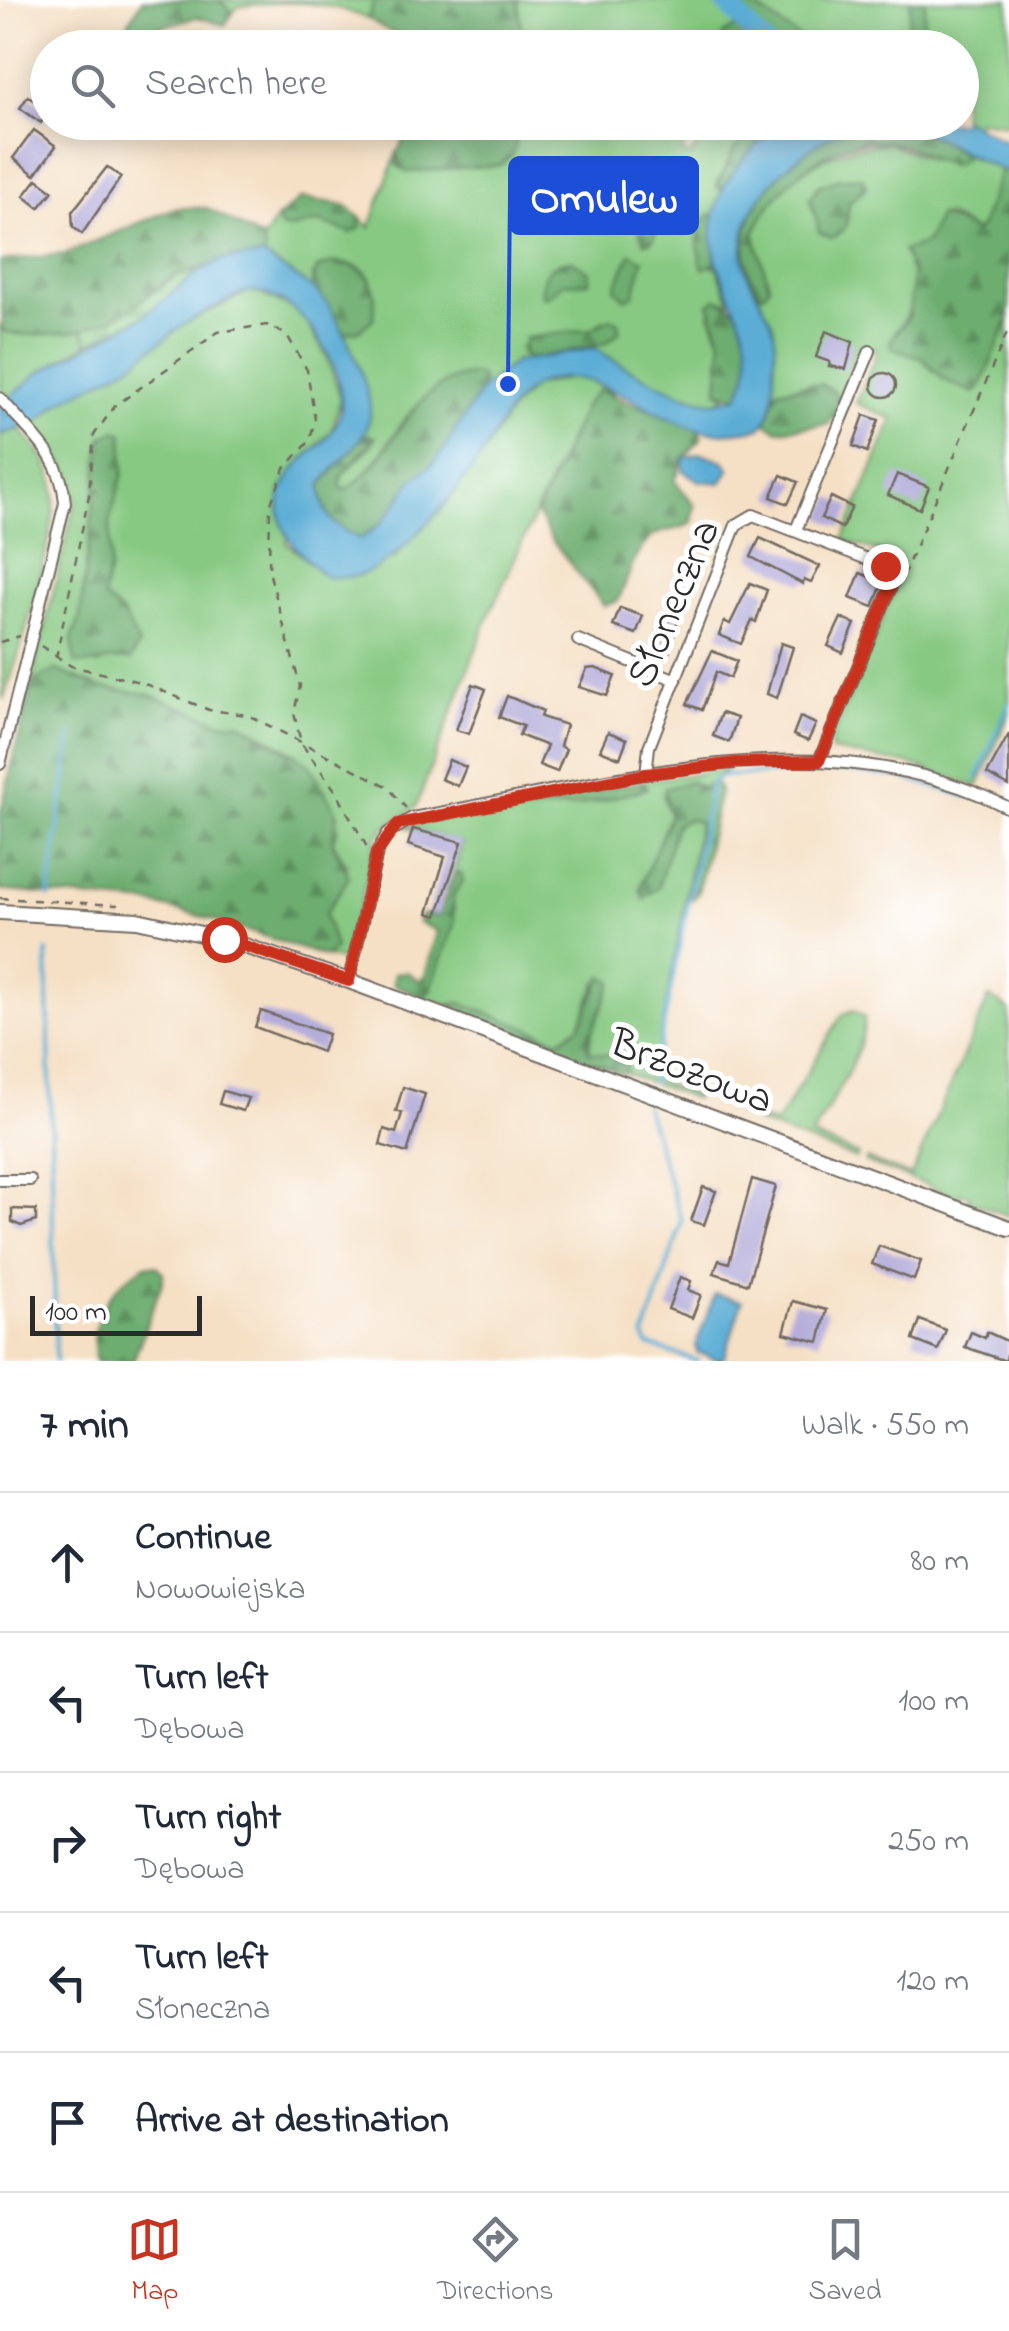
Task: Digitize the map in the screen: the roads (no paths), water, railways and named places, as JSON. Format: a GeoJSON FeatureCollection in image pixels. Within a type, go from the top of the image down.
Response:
{"type":"FeatureCollection","features":[{"type":"Feature","properties":{"kind":"main road","name":"Brzozowa"},"geometry":{"type":"LineString","coordinates":[[0,912],[178,927],[349,981],[1009,1228]]}},
{"type":"Feature","properties":{"kind":"street"},"geometry":{"type":"LineString","coordinates":[[796,530],[870,351]]}},
{"type":"Feature","properties":{"kind":"street"},"geometry":{"type":"LineString","coordinates":[[0,764],[65,504],[58,468],[1,398]]}},
{"type":"Feature","properties":{"kind":"street","name":"Słoneczna"},"geometry":{"type":"LineString","coordinates":[[646,774],[649,747],[736,525],[753,515],[885,566],[893,582],[819,761]]}},
{"type":"Feature","properties":{"kind":"street"},"geometry":{"type":"LineString","coordinates":[[578,640],[676,680]]}},
{"type":"Feature","properties":{"kind":"street"},"geometry":{"type":"LineString","coordinates":[[349,981],[374,862],[388,833],[412,818],[646,774],[736,763],[819,761],[907,768],[958,784],[1009,808]]}},
{"type":"Feature","properties":{"kind":"street"},"geometry":{"type":"LineString","coordinates":[[0,1180],[30,1180]]}},
{"type":"Feature","properties":{"kind":"water"},"geometry":{"type":"Polygon","coordinates":[[[979,127],[1009,143],[1009,172],[940,140],[979,140],[979,127]]]}},
{"type":"Feature","properties":{"kind":"water"},"geometry":{"type":"Polygon","coordinates":[[[762,140],[824,140],[772,182],[754,208],[744,236],[745,267],[772,323],[775,343],[772,404],[761,428],[731,432],[700,430],[598,384],[557,378],[537,385],[512,408],[481,457],[407,544],[372,570],[341,577],[326,577],[312,565],[282,525],[279,510],[288,479],[333,430],[340,415],[341,396],[337,375],[314,332],[280,300],[261,293],[241,293],[183,325],[129,366],[59,403],[35,424],[0,435],[0,406],[37,374],[141,318],[199,272],[221,260],[265,256],[321,296],[337,319],[361,372],[370,405],[367,426],[321,485],[331,519],[361,539],[383,522],[412,481],[437,460],[482,389],[515,362],[596,348],[635,372],[689,396],[714,402],[737,397],[748,371],[748,346],[720,272],[714,246],[714,218],[724,187],[762,140]]]}},
{"type":"Feature","properties":{"kind":"water"},"geometry":{"type":"Polygon","coordinates":[[[701,453],[724,461],[730,469],[721,483],[700,481],[683,471],[684,458],[701,453]]]}},
{"type":"Feature","properties":{"kind":"water"},"geometry":{"type":"Polygon","coordinates":[[[715,1294],[742,1301],[720,1361],[697,1352],[696,1345],[715,1294]]]}},
{"type":"Feature","properties":{"kind":"waterway"},"geometry":{"type":"LineString","coordinates":[[723,0],[751,30]]}},
{"type":"Feature","properties":{"kind":"waterway"},"geometry":{"type":"LineString","coordinates":[[977,779],[1009,704]]}},
{"type":"Feature","properties":{"kind":"waterway"},"geometry":{"type":"LineString","coordinates":[[49,897],[71,736]]}},
{"type":"Feature","properties":{"kind":"waterway"},"geometry":{"type":"LineString","coordinates":[[652,1083],[712,782],[723,776],[839,770],[900,777],[969,797]]}},
{"type":"Feature","properties":{"kind":"waterway"},"geometry":{"type":"LineString","coordinates":[[47,951],[56,1361]]}},
{"type":"Feature","properties":{"kind":"waterway"},"geometry":{"type":"LineString","coordinates":[[645,1105],[682,1222],[644,1337],[648,1345],[698,1361]]}},
{"type":"Feature","properties":{"kind":"place","name":"Omulew"},"geometry":{"type":"Point","coordinates":[508,384]}}]}
